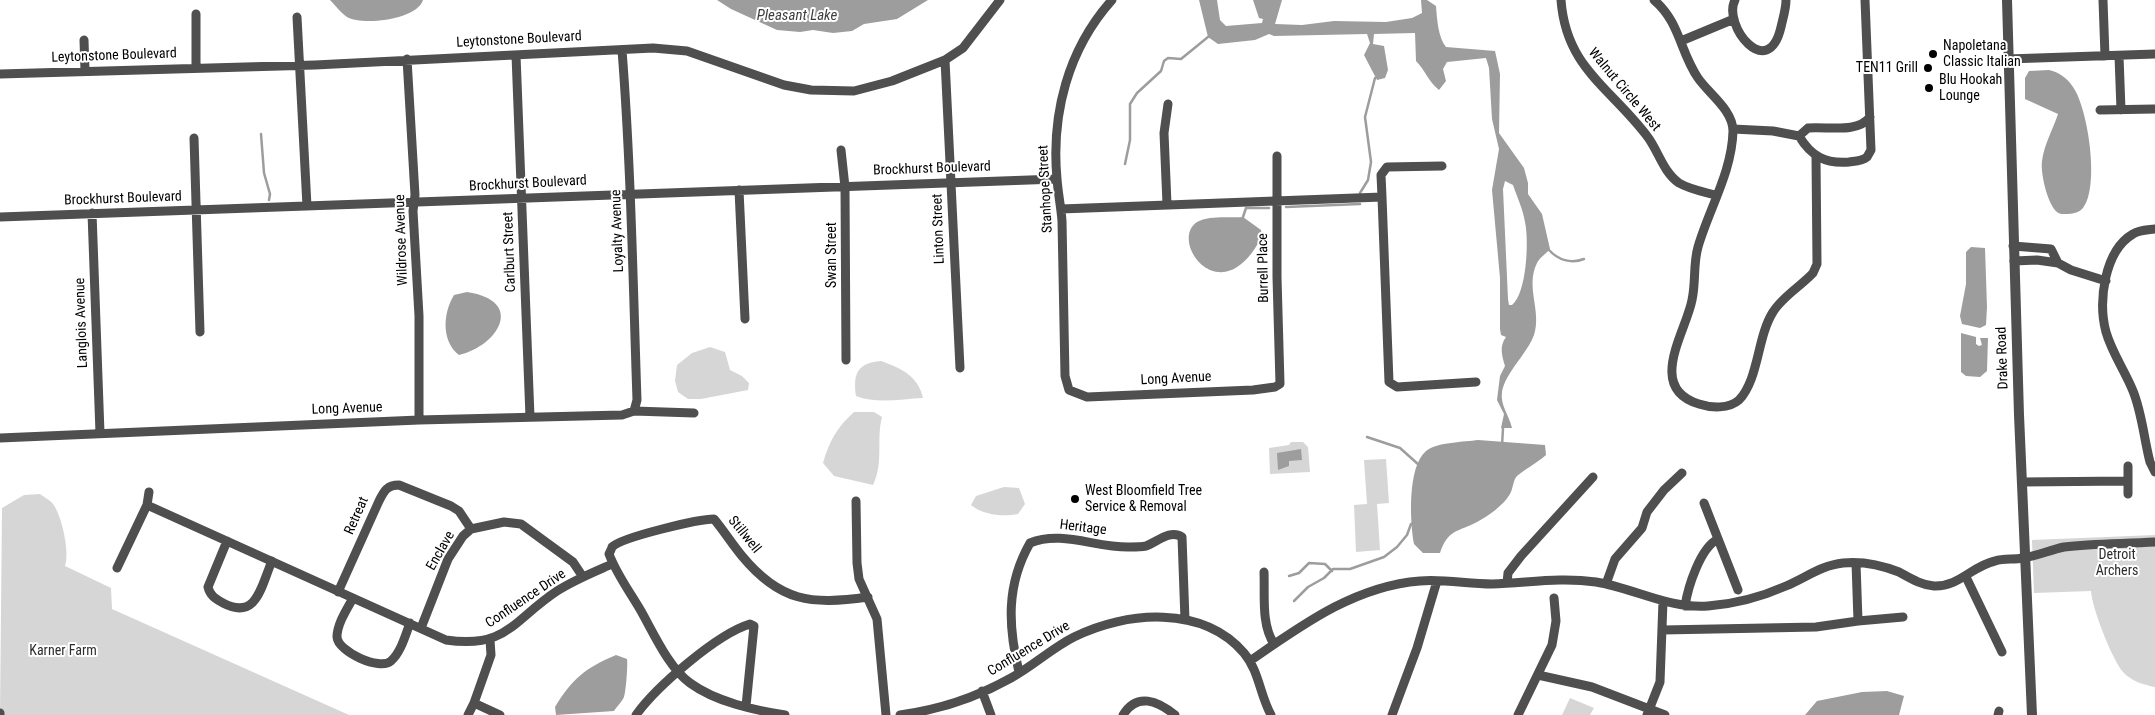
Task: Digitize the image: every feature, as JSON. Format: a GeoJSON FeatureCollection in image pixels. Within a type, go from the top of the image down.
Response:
{"type":"FeatureCollection","features":[{"type":"Feature","properties":{"kind":"street","name":"Leytonstone Boulevard"},"geometry":{"type":"LineString","coordinates":[[0,74],[298,65],[653,48],[687,51],[784,85],[827,92],[854,91],[892,81],[946,60],[963,48],[1000,0]]}},
{"type":"Feature","properties":{"kind":"street","name":"Stanhope Street"},"geometry":{"type":"LineString","coordinates":[[1069,390],[1065,376],[1061,209],[1057,178],[1060,101],[1064,86],[1083,41],[1112,0]]}},
{"type":"Feature","properties":{"kind":"street","name":"Walnut Circle West"},"geometry":{"type":"LineString","coordinates":[[1561,0],[1562,20],[1568,37],[1575,53],[1591,76],[1648,138],[1669,174],[1680,183],[1715,196]]}},
{"type":"Feature","properties":{"kind":"street"},"geometry":{"type":"LineString","coordinates":[[1654,0],[1666,10],[1697,77],[1720,103],[1733,129],[1729,158],[1698,248],[1692,300],[1672,360],[1671,373],[1677,389],[1686,399],[1700,405],[1717,407],[1729,406],[1739,399],[1748,387],[1763,335],[1773,312],[1813,273],[1817,264],[1816,157]]}},
{"type":"Feature","properties":{"kind":"street"},"geometry":{"type":"LineString","coordinates":[[1735,0],[1732,8],[1734,19],[1748,45],[1758,51],[1767,50],[1778,39],[1786,0]]}},
{"type":"Feature","properties":{"kind":"street"},"geometry":{"type":"LineString","coordinates":[[1733,129],[1773,131],[1799,136],[1805,146],[1816,157],[1828,162],[1863,160],[1870,150],[1865,0]]}},
{"type":"Feature","properties":{"kind":"street","name":"Drake Road"},"geometry":{"type":"LineString","coordinates":[[2007,0],[2024,558],[2032,715]]}},
{"type":"Feature","properties":{"kind":"street"},"geometry":{"type":"LineString","coordinates":[[2103,0],[2105,56]]}},
{"type":"Feature","properties":{"kind":"street"},"geometry":{"type":"LineString","coordinates":[[196,14],[196,67]]}},
{"type":"Feature","properties":{"kind":"street"},"geometry":{"type":"LineString","coordinates":[[297,17],[306,206]]}},
{"type":"Feature","properties":{"kind":"street"},"geometry":{"type":"LineString","coordinates":[[1681,41],[1734,19]]}},
{"type":"Feature","properties":{"kind":"street"},"geometry":{"type":"LineString","coordinates":[[84,40],[85,71]]}},
{"type":"Feature","properties":{"kind":"street","name":"Loyalty Avenue"},"geometry":{"type":"LineString","coordinates":[[622,50],[628,130],[638,400],[634,411]]}},
{"type":"Feature","properties":{"kind":"street"},"geometry":{"type":"LineString","coordinates":[[2008,59],[2155,54]]}},
{"type":"Feature","properties":{"kind":"street","name":"Carlburt Street"},"geometry":{"type":"LineString","coordinates":[[516,56],[530,417]]}},
{"type":"Feature","properties":{"kind":"street"},"geometry":{"type":"LineString","coordinates":[[2118,56],[2121,110]]}},
{"type":"Feature","properties":{"kind":"street","name":"Wildrose Avenue"},"geometry":{"type":"LineString","coordinates":[[407,59],[414,203],[419,420]]}},
{"type":"Feature","properties":{"kind":"street","name":"Linton Street"},"geometry":{"type":"LineString","coordinates":[[946,60],[960,368]]}},
{"type":"Feature","properties":{"kind":"street"},"geometry":{"type":"LineString","coordinates":[[1168,104],[1164,133],[1168,204]]}},
{"type":"Feature","properties":{"kind":"street"},"geometry":{"type":"LineString","coordinates":[[2100,110],[2154,109]]}},
{"type":"Feature","properties":{"kind":"street"},"geometry":{"type":"LineString","coordinates":[[1799,136],[1808,128],[1857,127],[1865,124],[1870,117]]}},
{"type":"Feature","properties":{"kind":"street"},"geometry":{"type":"LineString","coordinates":[[194,138],[198,210],[200,332]]}},
{"type":"Feature","properties":{"kind":"street","name":"Swan Street"},"geometry":{"type":"LineString","coordinates":[[841,150],[845,186],[846,360]]}},
{"type":"Feature","properties":{"kind":"street","name":"Burrell Place"},"geometry":{"type":"LineString","coordinates":[[1277,156],[1277,276],[1281,380]]}},
{"type":"Feature","properties":{"kind":"street"},"geometry":{"type":"LineString","coordinates":[[1442,166],[1387,167],[1382,175],[1385,309],[1391,384],[1397,387],[1415,387],[1476,382]]}},
{"type":"Feature","properties":{"kind":"street","name":"Brockhurst Boulevard"},"geometry":{"type":"LineString","coordinates":[[0,217],[1057,178]]}},
{"type":"Feature","properties":{"kind":"street"},"geometry":{"type":"LineString","coordinates":[[739,190],[745,319]]}},
{"type":"Feature","properties":{"kind":"street"},"geometry":{"type":"LineString","coordinates":[[1061,209],[1382,197]]}},
{"type":"Feature","properties":{"kind":"street","name":"Langlois Avenue"},"geometry":{"type":"LineString","coordinates":[[92,213],[100,433]]}},
{"type":"Feature","properties":{"kind":"street"},"geometry":{"type":"LineString","coordinates":[[2155,229],[2134,232],[2122,242],[2112,260],[2103,301],[2106,332],[2133,392],[2150,462],[2155,472]]}},
{"type":"Feature","properties":{"kind":"street"},"geometry":{"type":"LineString","coordinates":[[2014,246],[2051,249],[2058,263]]}},
{"type":"Feature","properties":{"kind":"street"},"geometry":{"type":"LineString","coordinates":[[2014,261],[2037,260],[2058,263],[2071,270],[2106,281]]}},
{"type":"Feature","properties":{"kind":"street","name":"Long Avenue"},"geometry":{"type":"LineString","coordinates":[[1069,390],[1087,397],[1244,390],[1276,387],[1281,380]]}},
{"type":"Feature","properties":{"kind":"street","name":"Long Avenue"},"geometry":{"type":"LineString","coordinates":[[0,438],[419,420],[622,415],[634,411],[694,413]]}},
{"type":"Feature","properties":{"kind":"street"},"geometry":{"type":"LineString","coordinates":[[2128,466],[2128,494]]}},
{"type":"Feature","properties":{"kind":"street"},"geometry":{"type":"LineString","coordinates":[[1606,584],[1615,559],[1642,528],[1647,512],[1664,490],[1682,473]]}},
{"type":"Feature","properties":{"kind":"street"},"geometry":{"type":"LineString","coordinates":[[1507,583],[1508,573],[1521,556],[1593,477]]}},
{"type":"Feature","properties":{"kind":"street"},"geometry":{"type":"LineString","coordinates":[[2022,482],[2128,481]]}},
{"type":"Feature","properties":{"kind":"street","name":"Retreat"},"geometry":{"type":"LineString","coordinates":[[338,592],[385,489],[392,485],[408,488],[451,506],[459,511],[471,529]]}},
{"type":"Feature","properties":{"kind":"street"},"geometry":{"type":"LineString","coordinates":[[117,568],[147,505],[149,492]]}},
{"type":"Feature","properties":{"kind":"street"},"geometry":{"type":"LineString","coordinates":[[856,501],[859,578],[877,619],[886,715]]}},
{"type":"Feature","properties":{"kind":"street"},"geometry":{"type":"LineString","coordinates":[[1704,503],[1738,590]]}},
{"type":"Feature","properties":{"kind":"street","name":"Confluence Drive"},"geometry":{"type":"LineString","coordinates":[[147,505],[446,640],[465,643],[490,640],[502,635],[558,590],[612,564]]}},
{"type":"Feature","properties":{"kind":"street","name":"Stillwell"},"geometry":{"type":"LineString","coordinates":[[612,564],[609,554],[612,547],[625,541],[702,519],[714,519],[742,556],[781,591],[796,597],[817,601],[868,597]]}},
{"type":"Feature","properties":{"kind":"street","name":"Enclave"},"geometry":{"type":"LineString","coordinates":[[421,628],[448,560],[463,536],[471,529],[504,522],[521,524],[573,562],[583,577]]}},
{"type":"Feature","properties":{"kind":"street","name":"Heritage"},"geometry":{"type":"LineString","coordinates":[[1020,672],[1012,628],[1014,576],[1030,543],[1043,537],[1128,547],[1145,546],[1172,534],[1178,534],[1182,537],[1185,620]]}},
{"type":"Feature","properties":{"kind":"street"},"geometry":{"type":"LineString","coordinates":[[1685,606],[1687,594],[1706,549],[1718,539]]}},
{"type":"Feature","properties":{"kind":"street"},"geometry":{"type":"LineString","coordinates":[[227,541],[208,587],[209,593],[214,598],[231,607],[243,610],[249,607],[260,590],[272,561]]}},
{"type":"Feature","properties":{"kind":"street"},"geometry":{"type":"LineString","coordinates":[[1271,715],[1250,661],[1330,609],[1354,597],[1397,584],[1437,581],[1478,584],[1552,579],[1606,584],[1685,606],[1722,605],[1748,600],[1786,586],[1822,568],[1842,563],[1856,563],[1887,568],[1918,583],[1934,586],[1950,584],[1966,577],[1992,561],[2024,558],[2047,550],[2155,542]]}},
{"type":"Feature","properties":{"kind":"street"},"geometry":{"type":"LineString","coordinates":[[1856,563],[1858,621]]}},
{"type":"Feature","properties":{"kind":"street"},"geometry":{"type":"LineString","coordinates":[[612,564],[665,653],[689,683],[746,706],[785,715]]}},
{"type":"Feature","properties":{"kind":"street"},"geometry":{"type":"LineString","coordinates":[[1264,572],[1268,635],[1274,644]]}},
{"type":"Feature","properties":{"kind":"street"},"geometry":{"type":"LineString","coordinates":[[1966,577],[2002,652]]}},
{"type":"Feature","properties":{"kind":"street"},"geometry":{"type":"LineString","coordinates":[[1392,715],[1417,648],[1437,581]]}},
{"type":"Feature","properties":{"kind":"street"},"geometry":{"type":"LineString","coordinates":[[353,598],[342,618],[337,636],[341,647],[352,654],[374,664],[386,664],[391,661],[402,645],[410,624]]}},
{"type":"Feature","properties":{"kind":"street"},"geometry":{"type":"LineString","coordinates":[[1518,715],[1552,645],[1556,621],[1554,598]]}},
{"type":"Feature","properties":{"kind":"street"},"geometry":{"type":"LineString","coordinates":[[1649,712],[1660,682],[1663,601]]}},
{"type":"Feature","properties":{"kind":"street","name":"Confluence Drive"},"geometry":{"type":"LineString","coordinates":[[900,715],[939,707],[982,691],[1020,672],[1059,645],[1096,628],[1135,618],[1173,617],[1210,628],[1242,651],[1250,661]]}},
{"type":"Feature","properties":{"kind":"street"},"geometry":{"type":"LineString","coordinates":[[1663,630],[1816,627],[1903,617]]}},
{"type":"Feature","properties":{"kind":"street"},"geometry":{"type":"LineString","coordinates":[[636,715],[646,701],[704,651],[750,624],[754,626],[746,706]]}},
{"type":"Feature","properties":{"kind":"street"},"geometry":{"type":"LineString","coordinates":[[468,715],[492,654],[490,640]]}},
{"type":"Feature","properties":{"kind":"street"},"geometry":{"type":"LineString","coordinates":[[1538,675],[1592,687],[1649,712],[1665,715]]}},
{"type":"Feature","properties":{"kind":"street"},"geometry":{"type":"LineString","coordinates":[[982,691],[991,715]]}},
{"type":"Feature","properties":{"kind":"street"},"geometry":{"type":"LineString","coordinates":[[1123,715],[1134,704],[1148,700],[1163,704],[1175,715]]}},
{"type":"Feature","properties":{"kind":"street"},"geometry":{"type":"LineString","coordinates":[[474,703],[500,715]]}},
{"type":"Feature","properties":{"kind":"green space"},"geometry":{"type":"Polygon","coordinates":[[[710,347],[725,352],[730,370],[742,376],[749,383],[748,390],[701,399],[688,399],[678,392],[675,381],[677,365],[692,353],[710,347]]]}},
{"type":"Feature","properties":{"kind":"green space"},"geometry":{"type":"Polygon","coordinates":[[[881,361],[913,378],[921,390],[923,398],[872,400],[856,396],[855,382],[858,371],[867,364],[881,361]]]}},
{"type":"Feature","properties":{"kind":"green space"},"geometry":{"type":"Polygon","coordinates":[[[854,412],[874,412],[882,417],[878,468],[873,485],[834,476],[823,463],[834,435],[854,412]]]}},
{"type":"Feature","properties":{"kind":"green space"},"geometry":{"type":"Polygon","coordinates":[[[1291,442],[1303,442],[1308,447],[1310,472],[1270,474],[1269,448],[1289,445],[1291,442]]]}},
{"type":"Feature","properties":{"kind":"green space"},"geometry":{"type":"Polygon","coordinates":[[[1386,459],[1389,503],[1377,504],[1380,550],[1356,552],[1354,505],[1367,504],[1364,460],[1386,459]]]}},
{"type":"Feature","properties":{"kind":"green space"},"geometry":{"type":"Polygon","coordinates":[[[1004,487],[1019,488],[1025,504],[1018,514],[993,514],[981,511],[971,505],[976,496],[1004,487]]]}},
{"type":"Feature","properties":{"kind":"green space","name":"Karner Farm"},"geometry":{"type":"Polygon","coordinates":[[[40,494],[53,504],[59,517],[66,544],[65,566],[111,588],[112,609],[349,715],[0,715],[2,508],[24,495],[40,494]]]}},
{"type":"Feature","properties":{"kind":"green space","name":"Detroit Archers"},"geometry":{"type":"Polygon","coordinates":[[[2155,535],[2155,687],[2142,684],[2123,672],[2108,645],[2091,591],[2034,593],[2032,540],[2155,535]]]}},
{"type":"Feature","properties":{"kind":"green space"},"geometry":{"type":"Polygon","coordinates":[[[1570,698],[1594,708],[1590,715],[1562,715],[1570,698]]]}},
{"type":"Feature","properties":{"kind":"water"},"geometry":{"type":"Polygon","coordinates":[[[330,0],[423,0],[419,7],[400,17],[364,21],[347,17],[330,0]]]}},
{"type":"Feature","properties":{"kind":"water","name":"Pleasant Lake"},"geometry":{"type":"Polygon","coordinates":[[[717,0],[928,0],[897,19],[864,24],[852,31],[833,33],[813,30],[800,32],[777,30],[731,9],[717,0]]]}},
{"type":"Feature","properties":{"kind":"water"},"geometry":{"type":"Polygon","coordinates":[[[1199,0],[1217,0],[1220,20],[1226,26],[1262,23],[1263,19],[1259,18],[1253,0],[1282,0],[1275,24],[1302,25],[1334,21],[1386,22],[1412,18],[1422,13],[1421,0],[1427,0],[1436,6],[1437,22],[1446,47],[1495,51],[1500,74],[1499,133],[1524,168],[1528,183],[1528,194],[1542,214],[1550,249],[1538,261],[1534,272],[1533,290],[1536,326],[1534,335],[1507,378],[1502,392],[1503,406],[1512,428],[1501,428],[1504,414],[1497,400],[1500,376],[1505,366],[1502,347],[1506,337],[1501,335],[1500,329],[1500,278],[1492,190],[1499,149],[1492,119],[1489,68],[1486,58],[1447,62],[1443,69],[1446,81],[1439,90],[1416,61],[1415,33],[1374,34],[1373,44],[1384,46],[1388,70],[1385,78],[1377,80],[1364,55],[1370,43],[1367,34],[1274,36],[1269,34],[1255,40],[1218,44],[1208,37],[1199,0]],[[1505,181],[1503,189],[1509,305],[1512,305],[1517,299],[1521,290],[1527,253],[1524,217],[1513,185],[1505,181]]]}},
{"type":"Feature","properties":{"kind":"water"},"geometry":{"type":"Polygon","coordinates":[[[2049,70],[2062,76],[2073,87],[2083,112],[2087,129],[2090,148],[2091,183],[2088,198],[2083,208],[2074,213],[2062,214],[2057,212],[2049,200],[2042,174],[2043,155],[2058,114],[2025,99],[2025,78],[2029,71],[2049,70]]]}},
{"type":"Feature","properties":{"kind":"water"},"geometry":{"type":"Polygon","coordinates":[[[1243,217],[1261,230],[1262,236],[1247,259],[1231,270],[1216,272],[1204,266],[1194,256],[1189,243],[1190,231],[1197,222],[1213,218],[1243,217]]]}},
{"type":"Feature","properties":{"kind":"water"},"geometry":{"type":"Polygon","coordinates":[[[1971,247],[1985,248],[1986,325],[1980,328],[1962,324],[1960,316],[1966,284],[1966,252],[1971,247]]]}},
{"type":"Feature","properties":{"kind":"water"},"geometry":{"type":"Polygon","coordinates":[[[467,292],[485,297],[496,304],[501,314],[500,324],[485,343],[459,355],[449,342],[446,318],[454,295],[467,292]]]}},
{"type":"Feature","properties":{"kind":"water"},"geometry":{"type":"Polygon","coordinates":[[[1961,333],[1976,337],[1976,344],[1979,346],[1982,345],[1980,338],[1988,338],[1987,371],[1980,377],[1966,376],[1961,372],[1961,333]]]}},
{"type":"Feature","properties":{"kind":"water"},"geometry":{"type":"Polygon","coordinates":[[[1478,440],[1545,445],[1546,455],[1517,476],[1510,494],[1495,510],[1477,522],[1450,535],[1446,539],[1440,553],[1423,553],[1414,544],[1411,510],[1413,482],[1420,459],[1426,451],[1437,446],[1478,440]]]}},
{"type":"Feature","properties":{"kind":"water"},"geometry":{"type":"Polygon","coordinates":[[[1301,449],[1302,460],[1289,461],[1289,466],[1278,470],[1277,453],[1301,449]]]}},
{"type":"Feature","properties":{"kind":"water"},"geometry":{"type":"Polygon","coordinates":[[[616,655],[627,659],[627,666],[624,697],[614,711],[556,715],[555,707],[567,689],[580,675],[616,655]]]}},
{"type":"Feature","properties":{"kind":"water"},"geometry":{"type":"Polygon","coordinates":[[[1887,691],[1904,696],[1899,715],[1805,715],[1817,701],[1862,692],[1887,691]]]}},
{"type":"Feature","properties":{"kind":"waterway"},"geometry":{"type":"LineString","coordinates":[[1125,164],[1130,140],[1130,104],[1137,93],[1161,71],[1164,61],[1168,58],[1181,59],[1208,37]]}},
{"type":"Feature","properties":{"kind":"waterway"},"geometry":{"type":"LineString","coordinates":[[1360,193],[1368,180],[1371,162],[1365,117],[1375,78]]}},
{"type":"Feature","properties":{"kind":"waterway"},"geometry":{"type":"LineString","coordinates":[[261,134],[264,173],[270,194],[269,200]]}},
{"type":"Feature","properties":{"kind":"waterway"},"geometry":{"type":"LineString","coordinates":[[1286,207],[1360,204]]}},
{"type":"Feature","properties":{"kind":"waterway"},"geometry":{"type":"LineString","coordinates":[[1243,217],[1246,208],[1269,208]]}},
{"type":"Feature","properties":{"kind":"waterway"},"geometry":{"type":"LineString","coordinates":[[1549,250],[1565,260],[1584,259]]}},
{"type":"Feature","properties":{"kind":"waterway"},"geometry":{"type":"LineString","coordinates":[[1502,446],[1503,428]]}},
{"type":"Feature","properties":{"kind":"waterway"},"geometry":{"type":"LineString","coordinates":[[1367,437],[1400,448],[1419,465]]}},
{"type":"Feature","properties":{"kind":"waterway"},"geometry":{"type":"LineString","coordinates":[[1294,601],[1308,587],[1324,578],[1333,569],[1350,569],[1384,557],[1397,547],[1407,535],[1413,523]]}},
{"type":"Feature","properties":{"kind":"waterway"},"geometry":{"type":"LineString","coordinates":[[1289,576],[1299,573],[1309,563],[1325,564],[1332,571]]}},
{"type":"Feature","properties":{"kind":"place","name":"Napoletana Classic Italian"},"geometry":{"type":"Point","coordinates":[1933,54]}},
{"type":"Feature","properties":{"kind":"place","name":"TEN11 Grill"},"geometry":{"type":"Point","coordinates":[1928,68]}},
{"type":"Feature","properties":{"kind":"place","name":"Blu Hookah Lounge"},"geometry":{"type":"Point","coordinates":[1929,88]}},
{"type":"Feature","properties":{"kind":"place","name":"West Bloomfield Tree Service & Removal"},"geometry":{"type":"Point","coordinates":[1075,499]}}]}
